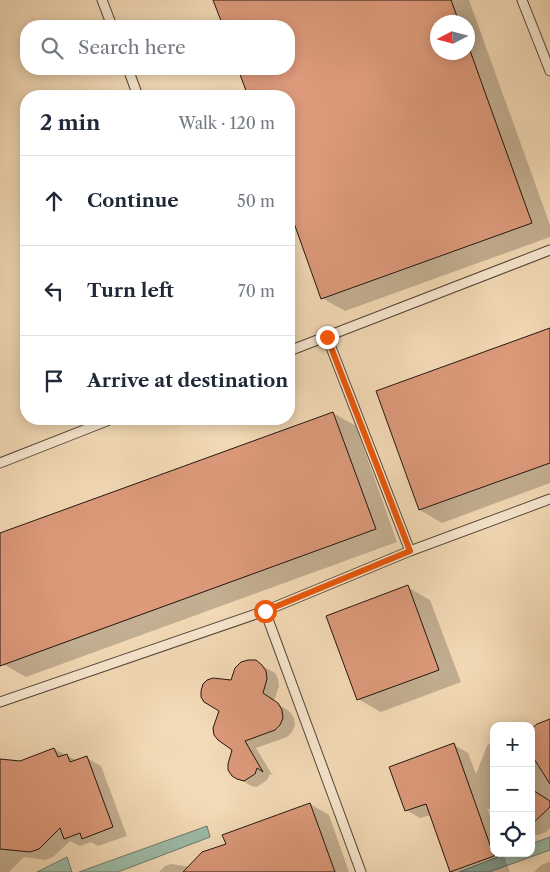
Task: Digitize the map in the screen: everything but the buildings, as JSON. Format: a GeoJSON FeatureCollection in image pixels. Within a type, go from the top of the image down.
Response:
{"type":"FeatureCollection","features":[{"type":"Feature","properties":{"kind":"lane"},"geometry":{"type":"LineString","coordinates":[[102,0],[110,20]]}},
{"type":"Feature","properties":{"kind":"lane"},"geometry":{"type":"LineString","coordinates":[[522,0],[550,71]]}},
{"type":"Feature","properties":{"kind":"lane"},"geometry":{"type":"LineString","coordinates":[[130,75],[136,90]]}},
{"type":"Feature","properties":{"kind":"lane"},"geometry":{"type":"LineString","coordinates":[[295,349],[550,250]]}},
{"type":"Feature","properties":{"kind":"lane"},"geometry":{"type":"LineString","coordinates":[[327,337],[410,551]]}},
{"type":"Feature","properties":{"kind":"lane"},"geometry":{"type":"LineString","coordinates":[[0,462],[96,425]]}},
{"type":"Feature","properties":{"kind":"lane"},"geometry":{"type":"LineString","coordinates":[[0,702],[265,611],[410,551],[550,499]]}},
{"type":"Feature","properties":{"kind":"lane"},"geometry":{"type":"LineString","coordinates":[[265,611],[361,872]]}},
{"type":"Feature","properties":{"kind":"shaded area"},"geometry":{"type":"Polygon","coordinates":[[[207,826],[210,837],[118,872],[79,872],[207,826]]]}},
{"type":"Feature","properties":{"kind":"shaded area"},"geometry":{"type":"Polygon","coordinates":[[[550,837],[550,850],[535,855],[535,843],[550,837]]]}},
{"type":"Feature","properties":{"kind":"shaded area"},"geometry":{"type":"Polygon","coordinates":[[[67,857],[72,872],[37,872],[67,857]]]}},
{"type":"Feature","properties":{"kind":"shaded area"},"geometry":{"type":"Polygon","coordinates":[[[498,857],[531,857],[489,872],[459,872],[498,857]]]}},
{"type":"Feature","properties":{"kind":"route"},"geometry":{"type":"LineString","coordinates":[[265,611],[410,551],[327,337]]}}]}
